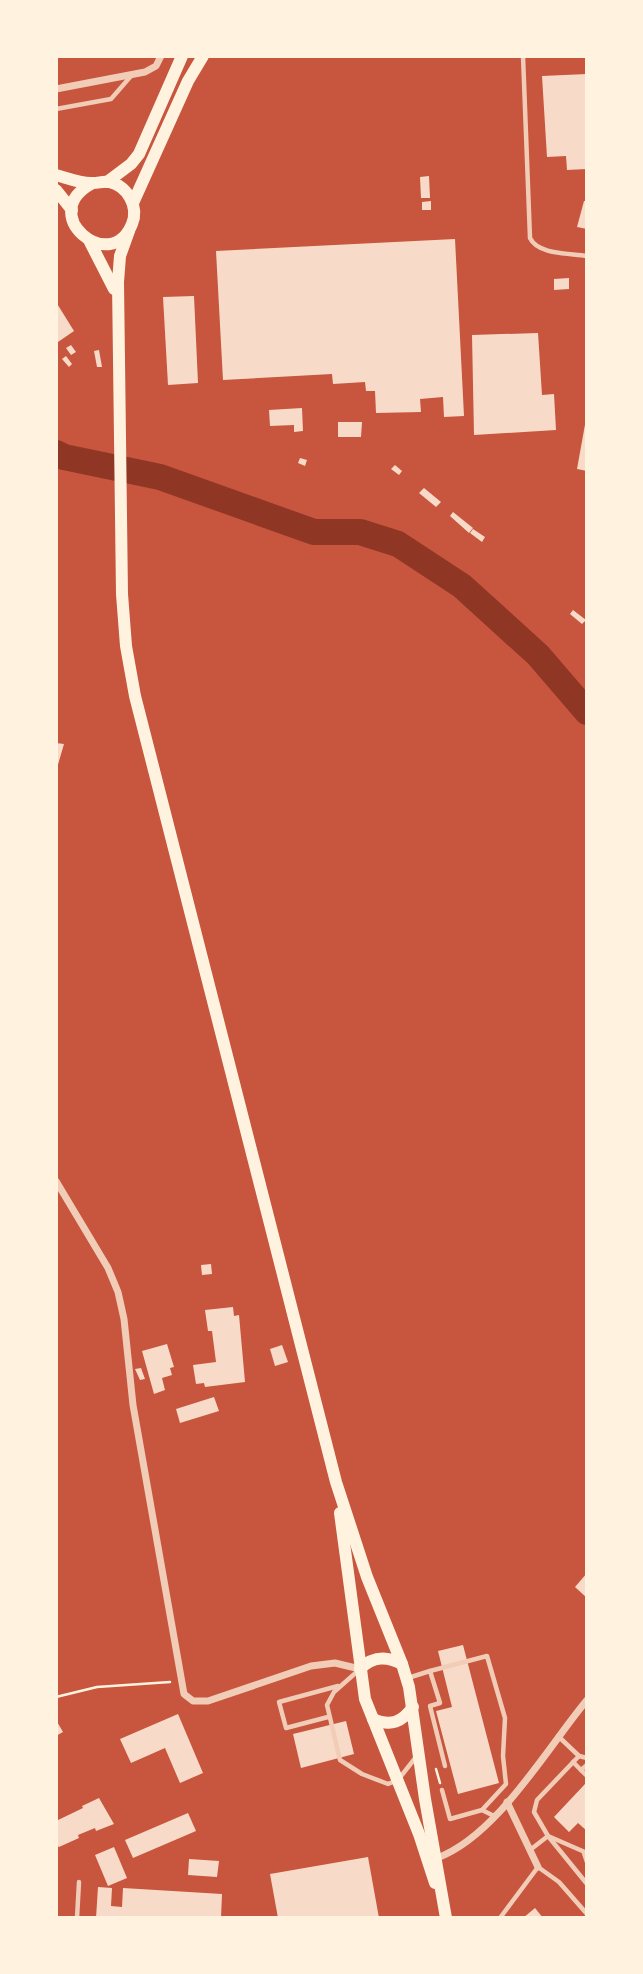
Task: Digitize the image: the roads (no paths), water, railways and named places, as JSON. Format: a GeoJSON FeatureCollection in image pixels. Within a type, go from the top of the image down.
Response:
{"type":"FeatureCollection","features":[{"type":"Feature","properties":{"kind":"main road"},"geometry":{"type":"LineString","coordinates":[[107,182],[131,164],[139,154],[182,56]]}},
{"type":"Feature","properties":{"kind":"main road"},"geometry":{"type":"LineString","coordinates":[[133,203],[203,56]]}},
{"type":"Feature","properties":{"kind":"main road"},"geometry":{"type":"LineString","coordinates":[[56,175],[93,183],[107,182],[123,189],[133,203],[134,212],[119,263],[118,303],[121,594],[128,654],[143,730],[336,1482],[366,1577],[407,1678],[446,1918]]}},
{"type":"Feature","properties":{"kind":"main road"},"geometry":{"type":"LineString","coordinates":[[72,210],[78,194],[93,183]]}},
{"type":"Feature","properties":{"kind":"main road"},"geometry":{"type":"LineString","coordinates":[[56,190],[72,210],[76,229],[90,242],[107,272],[118,303]]}},
{"type":"Feature","properties":{"kind":"main road"},"geometry":{"type":"LineString","coordinates":[[90,242],[111,243],[129,231]]}},
{"type":"Feature","properties":{"kind":"main road"},"geometry":{"type":"LineString","coordinates":[[336,1482],[365,1699],[443,1902]]}},
{"type":"Feature","properties":{"kind":"main road"},"geometry":{"type":"LineString","coordinates":[[360,1669],[369,1661],[378,1658],[402,1664]]}},
{"type":"Feature","properties":{"kind":"main road"},"geometry":{"type":"LineString","coordinates":[[373,1719],[394,1723],[405,1717],[412,1707]]}},
{"type":"Feature","properties":{"kind":"street"},"geometry":{"type":"LineString","coordinates":[[56,89],[150,70],[160,59]]}},
{"type":"Feature","properties":{"kind":"street"},"geometry":{"type":"LineString","coordinates":[[56,1181],[108,1268],[118,1292],[124,1319],[133,1405],[180,1680],[187,1698],[208,1701],[311,1666],[335,1663],[360,1669]]}},
{"type":"Feature","properties":{"kind":"street"},"geometry":{"type":"LineString","coordinates":[[437,1858],[459,1847],[494,1816],[587,1700]]}},
{"type":"Feature","properties":{"kind":"street"},"geometry":{"type":"LineString","coordinates":[[507,1802],[538,1867]]}},
{"type":"Feature","properties":{"kind":"lane"},"geometry":{"type":"LineString","coordinates":[[523,56],[530,240],[543,249],[587,256]]}},
{"type":"Feature","properties":{"kind":"lane"},"geometry":{"type":"LineString","coordinates":[[56,109],[111,99],[131,75]]}},
{"type":"Feature","properties":{"kind":"lane"},"geometry":{"type":"LineString","coordinates":[[407,1678],[487,1656],[505,1718],[503,1756],[507,1782],[504,1789],[482,1810],[450,1819],[442,1790]]}},
{"type":"Feature","properties":{"kind":"lane"},"geometry":{"type":"LineString","coordinates":[[360,1669],[340,1686],[327,1705],[342,1763],[380,1783],[390,1784],[398,1780],[418,1754]]}},
{"type":"Feature","properties":{"kind":"lane"},"geometry":{"type":"LineString","coordinates":[[430,1671],[440,1703],[430,1706],[445,1766]]}},
{"type":"Feature","properties":{"kind":"lane"},"geometry":{"type":"LineString","coordinates":[[328,1717],[286,1728],[279,1702],[340,1686]]}},
{"type":"Feature","properties":{"kind":"lane"},"geometry":{"type":"LineString","coordinates":[[558,1736],[579,1756],[587,1758]]}},
{"type":"Feature","properties":{"kind":"lane"},"geometry":{"type":"LineString","coordinates":[[579,1756],[534,1806],[535,1816],[548,1836],[587,1884]]}},
{"type":"Feature","properties":{"kind":"lane"},"geometry":{"type":"LineString","coordinates":[[573,1762],[587,1776]]}},
{"type":"Feature","properties":{"kind":"lane"},"geometry":{"type":"LineString","coordinates":[[581,1770],[587,1765]]}},
{"type":"Feature","properties":{"kind":"lane"},"geometry":{"type":"LineString","coordinates":[[482,1810],[494,1816]]}},
{"type":"Feature","properties":{"kind":"lane"},"geometry":{"type":"LineString","coordinates":[[530,1850],[548,1836]]}},
{"type":"Feature","properties":{"kind":"lane"},"geometry":{"type":"LineString","coordinates":[[548,1836],[585,1853],[587,1862]]}},
{"type":"Feature","properties":{"kind":"lane"},"geometry":{"type":"LineString","coordinates":[[500,1918],[538,1867],[559,1882],[587,1914]]}},
{"type":"Feature","properties":{"kind":"lane"},"geometry":{"type":"LineString","coordinates":[[77,1918],[79,1882]]}},
{"type":"Feature","properties":{"kind":"waterway"},"geometry":{"type":"LineString","coordinates":[[56,453],[160,477],[314,532],[360,532],[398,544],[462,586],[538,655],[587,712]]}}]}
